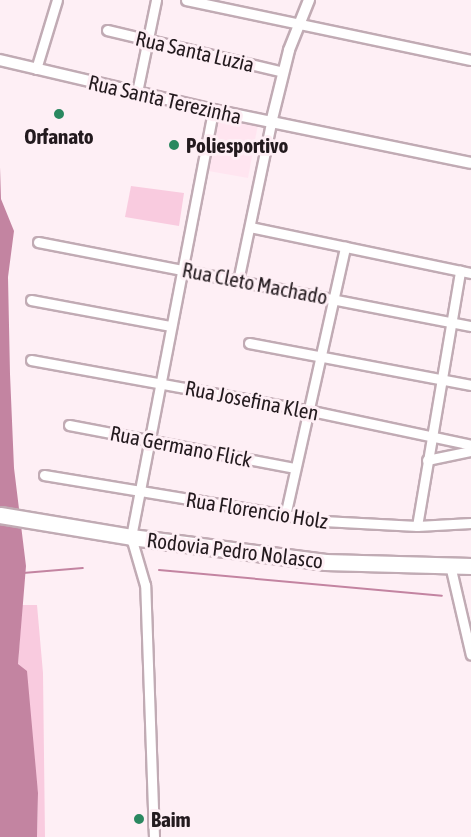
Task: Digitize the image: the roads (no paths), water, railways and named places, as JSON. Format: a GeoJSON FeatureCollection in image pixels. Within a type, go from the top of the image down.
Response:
{"type":"FeatureCollection","features":[{"type":"Feature","properties":{"kind":"highway","name":"Rodovia Pedro Nolasco"},"geometry":{"type":"LineString","coordinates":[[0,515],[131,537],[325,562],[471,566]]}},
{"type":"Feature","properties":{"kind":"street"},"geometry":{"type":"LineString","coordinates":[[36,69],[57,0]]}},
{"type":"Feature","properties":{"kind":"street"},"geometry":{"type":"LineString","coordinates":[[137,92],[156,0]]}},
{"type":"Feature","properties":{"kind":"street"},"geometry":{"type":"LineString","coordinates":[[186,0],[471,60]]}},
{"type":"Feature","properties":{"kind":"street"},"geometry":{"type":"LineString","coordinates":[[238,281],[283,72],[309,0]]}},
{"type":"Feature","properties":{"kind":"street","name":"Rua Santa Luzia"},"geometry":{"type":"LineString","coordinates":[[107,30],[283,72]]}},
{"type":"Feature","properties":{"kind":"street","name":"Rua Santa Terezinha"},"geometry":{"type":"LineString","coordinates":[[0,60],[271,123],[471,163]]}},
{"type":"Feature","properties":{"kind":"street"},"geometry":{"type":"LineString","coordinates":[[154,837],[145,585],[131,537],[158,383],[213,110]]}},
{"type":"Feature","properties":{"kind":"street"},"geometry":{"type":"LineString","coordinates":[[250,227],[471,273]]}},
{"type":"Feature","properties":{"kind":"street","name":"Rua Cleto Machado"},"geometry":{"type":"LineString","coordinates":[[38,242],[471,326]]}},
{"type":"Feature","properties":{"kind":"street"},"geometry":{"type":"LineString","coordinates":[[285,516],[345,247]]}},
{"type":"Feature","properties":{"kind":"street"},"geometry":{"type":"LineString","coordinates":[[417,526],[426,459],[460,271]]}},
{"type":"Feature","properties":{"kind":"street"},"geometry":{"type":"LineString","coordinates":[[31,300],[170,326]]}},
{"type":"Feature","properties":{"kind":"street"},"geometry":{"type":"LineString","coordinates":[[249,343],[471,385]]}},
{"type":"Feature","properties":{"kind":"street","name":"Rua Josefina Klen"},"geometry":{"type":"LineString","coordinates":[[31,360],[307,410],[471,445]]}},
{"type":"Feature","properties":{"kind":"street","name":"Rua Germano Flick"},"geometry":{"type":"LineString","coordinates":[[69,425],[149,438],[294,468]]}},
{"type":"Feature","properties":{"kind":"street"},"geometry":{"type":"LineString","coordinates":[[426,459],[471,451]]}},
{"type":"Feature","properties":{"kind":"street","name":"Rua Florencio Holz"},"geometry":{"type":"LineString","coordinates":[[44,475],[285,516],[417,526],[471,523]]}},
{"type":"Feature","properties":{"kind":"street"},"geometry":{"type":"LineString","coordinates":[[450,565],[467,620],[471,655]]}},
{"type":"Feature","properties":{"kind":"waterway"},"geometry":{"type":"LineString","coordinates":[[23,573],[83,568]]}},
{"type":"Feature","properties":{"kind":"waterway"},"geometry":{"type":"LineString","coordinates":[[159,570],[442,596]]}},
{"type":"Feature","properties":{"kind":"place","name":"Orfanato"},"geometry":{"type":"Point","coordinates":[59,114]}},
{"type":"Feature","properties":{"kind":"place","name":"Poliesportivo"},"geometry":{"type":"Point","coordinates":[174,145]}},
{"type":"Feature","properties":{"kind":"place","name":"Baim"},"geometry":{"type":"Point","coordinates":[139,819]}}]}
